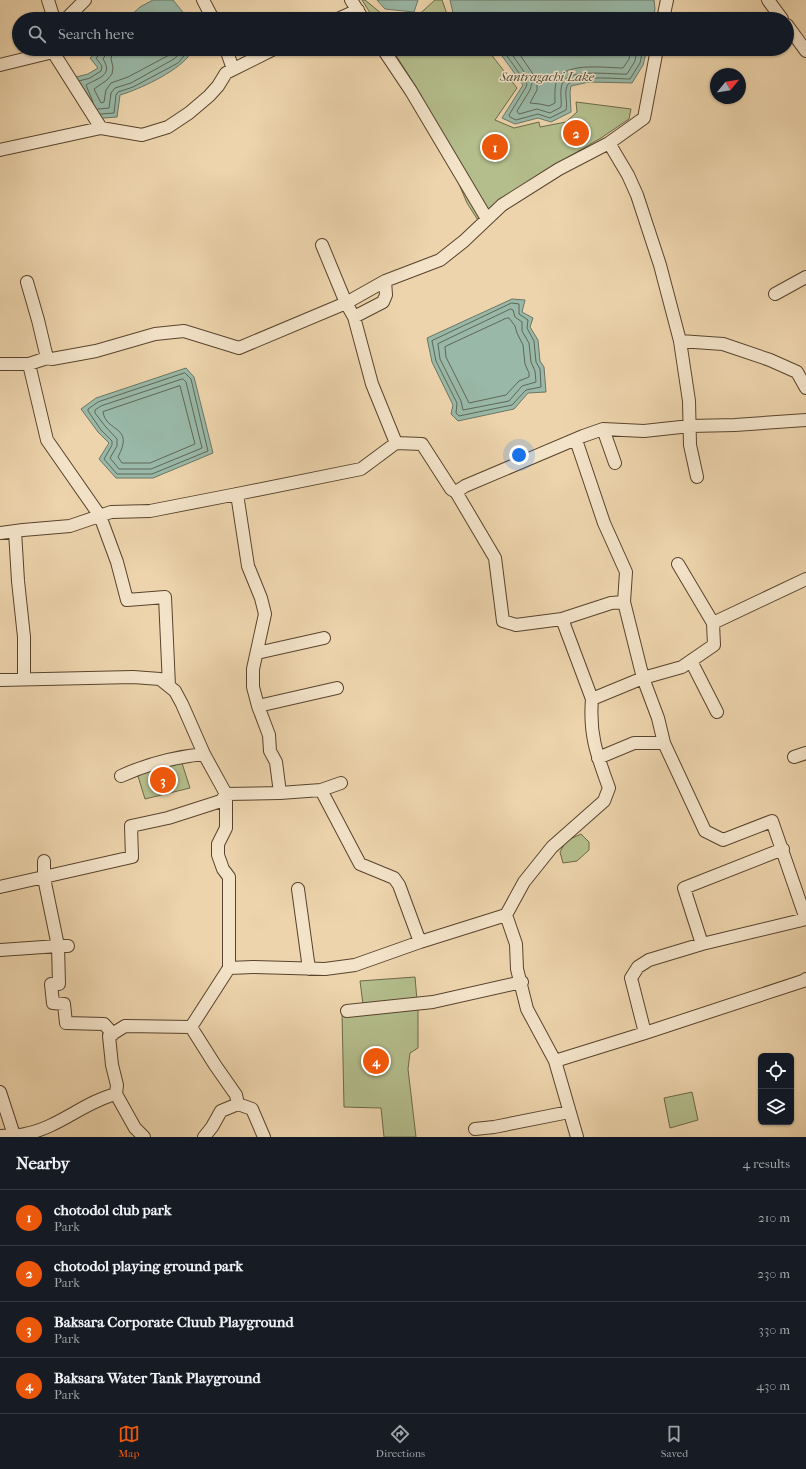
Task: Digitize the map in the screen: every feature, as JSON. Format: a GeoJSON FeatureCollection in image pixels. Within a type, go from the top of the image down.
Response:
{"type":"FeatureCollection","features":[{"type":"Feature","properties":{"kind":"street"},"geometry":{"type":"LineString","coordinates":[[48,0],[52,12]]}},
{"type":"Feature","properties":{"kind":"street"},"geometry":{"type":"LineString","coordinates":[[73,12],[85,0]]}},
{"type":"Feature","properties":{"kind":"street"},"geometry":{"type":"LineString","coordinates":[[203,0],[209,12]]}},
{"type":"Feature","properties":{"kind":"street"},"geometry":{"type":"LineString","coordinates":[[665,12],[667,0]]}},
{"type":"Feature","properties":{"kind":"street"},"geometry":{"type":"LineString","coordinates":[[768,0],[777,12]]}},
{"type":"Feature","properties":{"kind":"street"},"geometry":{"type":"LineString","coordinates":[[794,35],[806,51]]}},
{"type":"Feature","properties":{"kind":"street"},"geometry":{"type":"LineString","coordinates":[[0,65],[32,56]]}},
{"type":"Feature","properties":{"kind":"street"},"geometry":{"type":"LineString","coordinates":[[58,56],[101,128]]}},
{"type":"Feature","properties":{"kind":"street"},"geometry":{"type":"LineString","coordinates":[[228,56],[233,69]]}},
{"type":"Feature","properties":{"kind":"street"},"geometry":{"type":"LineString","coordinates":[[0,150],[101,128],[142,135],[168,127],[189,113],[209,96],[218,86],[226,73],[260,56]]}},
{"type":"Feature","properties":{"kind":"street"},"geometry":{"type":"LineString","coordinates":[[388,56],[411,91],[487,218]]}},
{"type":"Feature","properties":{"kind":"street"},"geometry":{"type":"LineString","coordinates":[[0,364],[29,364],[47,358],[52,359],[96,351],[155,334],[184,330],[239,348],[346,303],[386,281],[440,260],[464,241],[502,205],[559,169],[609,143],[644,118],[656,56]]}},
{"type":"Feature","properties":{"kind":"street"},"geometry":{"type":"LineString","coordinates":[[609,143],[628,175],[637,196],[660,265],[680,341],[689,401],[690,445],[697,477]]}},
{"type":"Feature","properties":{"kind":"street"},"geometry":{"type":"LineString","coordinates":[[322,245],[346,303],[354,317],[372,384],[396,443]]}},
{"type":"Feature","properties":{"kind":"street"},"geometry":{"type":"LineString","coordinates":[[775,294],[806,277]]}},
{"type":"Feature","properties":{"kind":"street"},"geometry":{"type":"LineString","coordinates":[[354,317],[383,302],[386,295],[386,281]]}},
{"type":"Feature","properties":{"kind":"street"},"geometry":{"type":"LineString","coordinates":[[26,282],[38,320],[47,358]]}},
{"type":"Feature","properties":{"kind":"street"},"geometry":{"type":"LineString","coordinates":[[680,341],[723,344],[770,360],[797,372],[806,388]]}},
{"type":"Feature","properties":{"kind":"street"},"geometry":{"type":"LineString","coordinates":[[29,364],[47,440],[100,516],[117,562],[128,600],[164,597],[169,686]]}},
{"type":"Feature","properties":{"kind":"street"},"geometry":{"type":"LineString","coordinates":[[456,492],[465,486],[603,429],[644,431],[690,426],[735,425],[806,420]]}},
{"type":"Feature","properties":{"kind":"street"},"geometry":{"type":"LineString","coordinates":[[603,429],[615,463]]}},
{"type":"Feature","properties":{"kind":"street"},"geometry":{"type":"LineString","coordinates":[[576,440],[604,522],[626,572],[624,602],[643,678],[658,718],[664,743],[705,831],[723,840],[772,821],[783,849],[806,919],[702,944],[649,960],[638,967],[631,978],[645,1033]]}},
{"type":"Feature","properties":{"kind":"street"},"geometry":{"type":"LineString","coordinates":[[0,533],[70,526],[110,512],[150,511],[361,469],[396,443],[422,444],[451,488],[456,492],[495,558],[503,621],[516,625],[562,619],[611,603],[624,602]]}},
{"type":"Feature","properties":{"kind":"street"},"geometry":{"type":"LineString","coordinates":[[237,494],[248,566],[261,598],[265,614],[254,669],[253,687],[258,706],[269,734],[270,751],[276,762],[280,793]]}},
{"type":"Feature","properties":{"kind":"street"},"geometry":{"type":"LineString","coordinates":[[15,531],[18,581],[24,637],[24,679]]}},
{"type":"Feature","properties":{"kind":"street"},"geometry":{"type":"LineString","coordinates":[[592,700],[643,678],[682,667],[714,645],[714,623],[678,564]]}},
{"type":"Feature","properties":{"kind":"street"},"geometry":{"type":"LineString","coordinates":[[714,623],[806,580]]}},
{"type":"Feature","properties":{"kind":"street"},"geometry":{"type":"LineString","coordinates":[[229,968],[253,967],[325,969],[355,965],[420,942],[506,915],[524,882],[552,847],[604,801],[609,788],[592,739],[592,700],[562,619]]}},
{"type":"Feature","properties":{"kind":"street"},"geometry":{"type":"LineString","coordinates":[[257,653],[324,638]]}},
{"type":"Feature","properties":{"kind":"street"},"geometry":{"type":"LineString","coordinates":[[691,661],[717,712]]}},
{"type":"Feature","properties":{"kind":"street"},"geometry":{"type":"LineString","coordinates":[[0,680],[133,677],[160,679],[174,691],[182,704],[204,754],[226,794],[226,828],[218,844],[218,856],[223,869],[229,877],[229,968],[191,1027]]}},
{"type":"Feature","properties":{"kind":"street"},"geometry":{"type":"LineString","coordinates":[[258,706],[338,688]]}},
{"type":"Feature","properties":{"kind":"street"},"geometry":{"type":"LineString","coordinates":[[598,758],[634,743],[664,743]]}},
{"type":"Feature","properties":{"kind":"street"},"geometry":{"type":"LineString","coordinates":[[794,757],[806,753]]}},
{"type":"Feature","properties":{"kind":"street"},"geometry":{"type":"LineString","coordinates":[[121,776],[135,769],[182,756],[204,754]]}},
{"type":"Feature","properties":{"kind":"street"},"geometry":{"type":"LineString","coordinates":[[226,794],[280,793],[321,790],[341,783]]}},
{"type":"Feature","properties":{"kind":"street"},"geometry":{"type":"LineString","coordinates":[[321,790],[360,864],[394,878],[399,885],[420,942]]}},
{"type":"Feature","properties":{"kind":"street"},"geometry":{"type":"LineString","coordinates":[[0,887],[132,857],[131,826],[168,818],[221,801],[226,794]]}},
{"type":"Feature","properties":{"kind":"street"},"geometry":{"type":"LineString","coordinates":[[702,944],[684,888],[783,849]]}},
{"type":"Feature","properties":{"kind":"street"},"geometry":{"type":"LineString","coordinates":[[44,861],[44,878],[63,946],[59,984],[51,984],[53,1003],[64,1004],[66,1023],[104,1024],[113,1034]]}},
{"type":"Feature","properties":{"kind":"street"},"geometry":{"type":"LineString","coordinates":[[298,889],[309,969]]}},
{"type":"Feature","properties":{"kind":"street"},"geometry":{"type":"LineString","coordinates":[[506,915],[516,944],[517,969],[522,982],[527,1009],[555,1060],[577,1137]]}},
{"type":"Feature","properties":{"kind":"street"},"geometry":{"type":"LineString","coordinates":[[0,950],[63,946]]}},
{"type":"Feature","properties":{"kind":"street"},"geometry":{"type":"LineString","coordinates":[[555,1060],[645,1033],[803,981],[806,978]]}},
{"type":"Feature","properties":{"kind":"street"},"geometry":{"type":"LineString","coordinates":[[347,1011],[433,1002],[522,982]]}},
{"type":"Feature","properties":{"kind":"street"},"geometry":{"type":"LineString","coordinates":[[144,1137],[135,1128],[116,1094],[117,1085],[112,1065],[109,1036],[125,1026],[191,1027]]}},
{"type":"Feature","properties":{"kind":"street"},"geometry":{"type":"LineString","coordinates":[[191,1027],[236,1096],[238,1104]]}},
{"type":"Feature","properties":{"kind":"street"},"geometry":{"type":"LineString","coordinates":[[0,1092],[14,1135]]}},
{"type":"Feature","properties":{"kind":"street"},"geometry":{"type":"LineString","coordinates":[[0,1136],[25,1134],[47,1127],[105,1096],[116,1094]]}},
{"type":"Feature","properties":{"kind":"street"},"geometry":{"type":"LineString","coordinates":[[204,1137],[212,1128],[221,1111],[238,1104],[252,1109],[264,1137]]}},
{"type":"Feature","properties":{"kind":"street"},"geometry":{"type":"LineString","coordinates":[[475,1129],[569,1112]]}},
{"type":"Feature","properties":{"kind":"green space"},"geometry":{"type":"Polygon","coordinates":[[[362,0],[365,0],[380,12],[370,12],[362,0]]]}},
{"type":"Feature","properties":{"kind":"green space"},"geometry":{"type":"Polygon","coordinates":[[[435,0],[442,0],[446,12],[422,12],[435,0]]]}},
{"type":"Feature","properties":{"kind":"green space"},"geometry":{"type":"Polygon","coordinates":[[[396,56],[492,56],[517,88],[495,120],[514,128],[539,122],[540,127],[566,122],[577,112],[576,102],[631,109],[629,119],[601,138],[553,166],[481,225],[467,203],[421,95],[396,56]]]}},
{"type":"Feature","properties":{"kind":"green space"},"geometry":{"type":"Polygon","coordinates":[[[181,760],[190,788],[145,799],[137,773],[181,760]]]}},
{"type":"Feature","properties":{"kind":"green space"},"geometry":{"type":"Polygon","coordinates":[[[581,834],[589,842],[589,850],[577,861],[563,863],[560,852],[566,841],[581,834]]]}},
{"type":"Feature","properties":{"kind":"green space"},"geometry":{"type":"Polygon","coordinates":[[[415,977],[418,1012],[418,1048],[410,1053],[408,1069],[416,1137],[384,1137],[381,1108],[344,1107],[342,1012],[364,1012],[360,981],[415,977]]]}},
{"type":"Feature","properties":{"kind":"green space"},"geometry":{"type":"Polygon","coordinates":[[[692,1092],[698,1120],[670,1128],[664,1098],[692,1092]]]}},
{"type":"Feature","properties":{"kind":"water"},"geometry":{"type":"Polygon","coordinates":[[[153,0],[173,0],[183,12],[135,12],[140,7],[153,0]]]}},
{"type":"Feature","properties":{"kind":"water"},"geometry":{"type":"Polygon","coordinates":[[[377,0],[418,0],[414,12],[385,9],[377,0]]]}},
{"type":"Feature","properties":{"kind":"water"},"geometry":{"type":"Polygon","coordinates":[[[450,0],[654,0],[655,9],[654,12],[453,12],[450,0]]]}},
{"type":"Feature","properties":{"kind":"water"},"geometry":{"type":"Polygon","coordinates":[[[92,56],[188,56],[174,69],[156,80],[120,95],[117,117],[91,119],[72,78],[88,74],[98,68],[90,58],[92,56]]]}},
{"type":"Feature","properties":{"kind":"water","name":"Santragachi Lake"},"geometry":{"type":"Polygon","coordinates":[[[502,56],[645,56],[643,65],[632,83],[589,82],[571,86],[571,112],[551,122],[538,118],[515,124],[502,118],[523,85],[502,56]]]}},
{"type":"Feature","properties":{"kind":"water"},"geometry":{"type":"Polygon","coordinates":[[[512,299],[525,300],[522,312],[533,318],[530,327],[538,340],[540,361],[544,367],[546,392],[528,393],[514,409],[458,421],[451,414],[453,405],[432,362],[427,338],[512,299]]]}},
{"type":"Feature","properties":{"kind":"water"},"geometry":{"type":"Polygon","coordinates":[[[186,368],[194,377],[213,453],[153,478],[116,478],[99,459],[109,443],[98,432],[81,409],[96,398],[186,368]]]}},
{"type":"Feature","properties":{"kind":"place","name":"chotodol playing ground park"},"geometry":{"type":"Point","coordinates":[576,133]}},
{"type":"Feature","properties":{"kind":"place","name":"chotodol club park"},"geometry":{"type":"Point","coordinates":[495,147]}},
{"type":"Feature","properties":{"kind":"place","name":"Baksara Corporate Cluub Playground"},"geometry":{"type":"Point","coordinates":[163,780]}},
{"type":"Feature","properties":{"kind":"place","name":"Baksara Water Tank Playground"},"geometry":{"type":"Point","coordinates":[376,1061]}}]}
